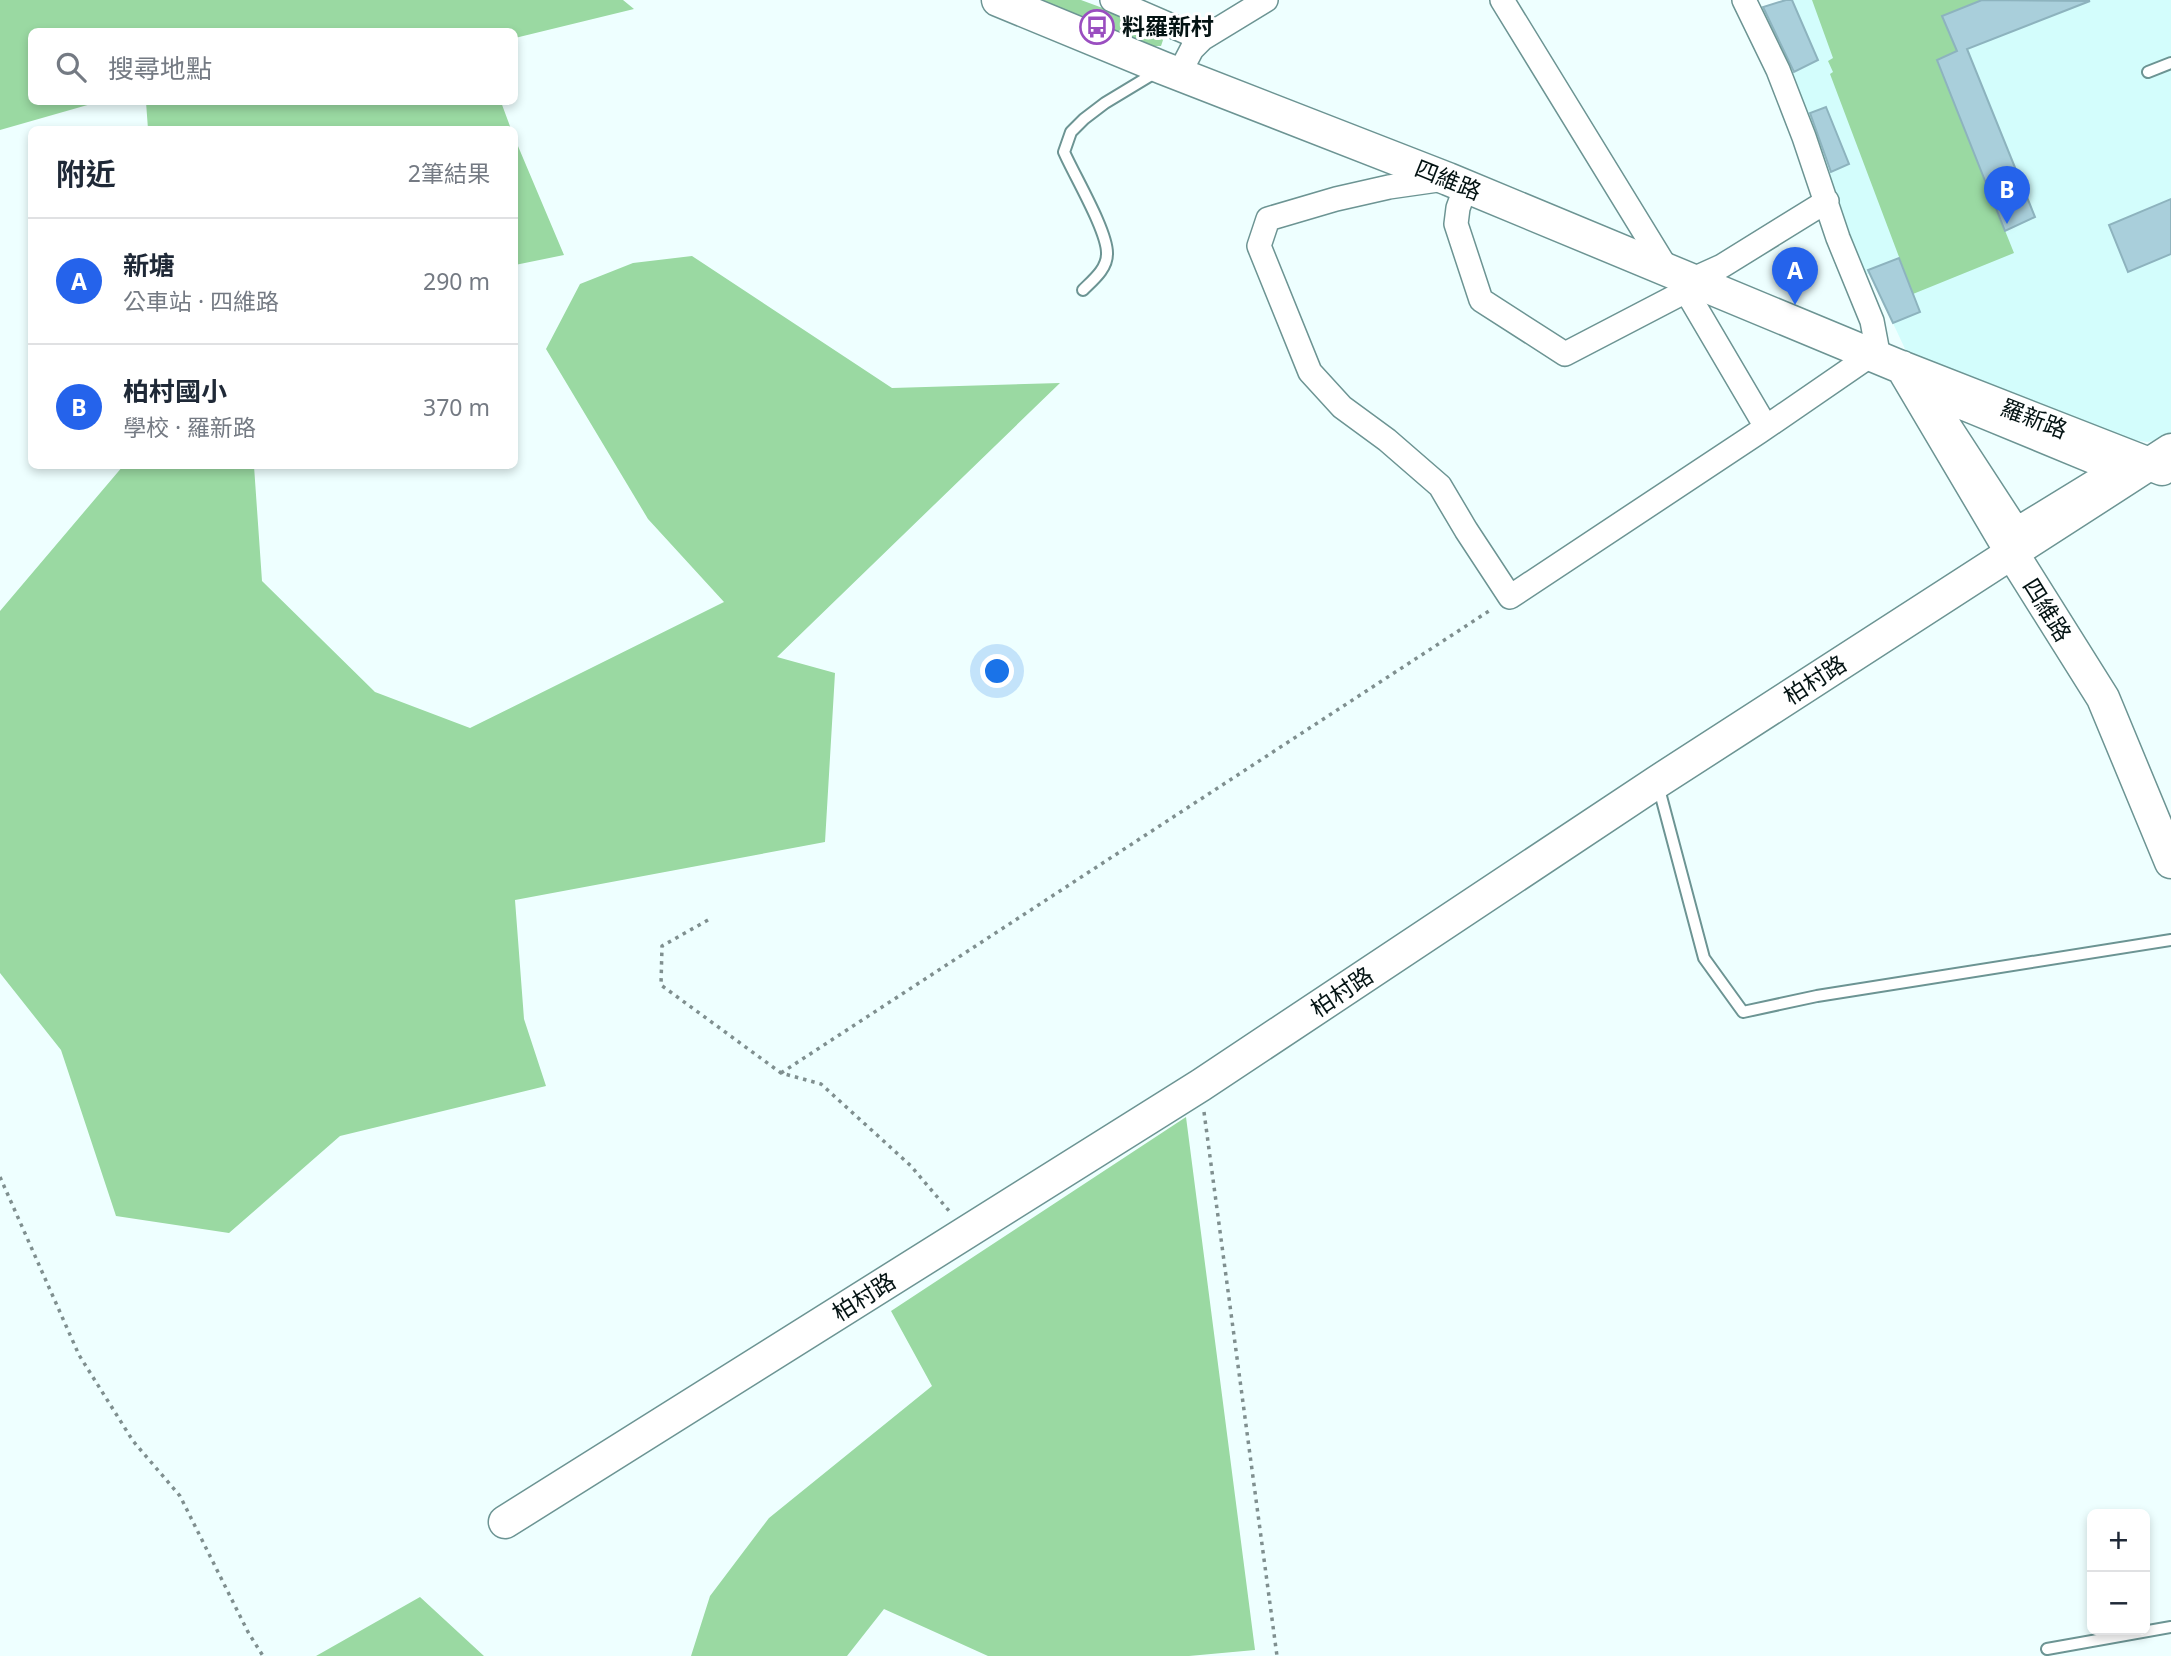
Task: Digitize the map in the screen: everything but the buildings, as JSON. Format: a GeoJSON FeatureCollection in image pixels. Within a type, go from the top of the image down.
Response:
{"type":"FeatureCollection","features":[{"type":"Feature","properties":{"kind":"street","name":"四維路"},"geometry":{"type":"LineString","coordinates":[[998,0],[1171,71],[1457,182],[1680,278],[1887,361],[2103,698],[2171,862]]}},
{"type":"Feature","properties":{"kind":"street"},"geometry":{"type":"LineString","coordinates":[[1114,0],[1202,39]]}},
{"type":"Feature","properties":{"kind":"street"},"geometry":{"type":"LineString","coordinates":[[1171,71],[1202,39],[1266,0]]}},
{"type":"Feature","properties":{"kind":"street"},"geometry":{"type":"LineString","coordinates":[[1502,0],[1680,278],[1766,427]]}},
{"type":"Feature","properties":{"kind":"street"},"geometry":{"type":"LineString","coordinates":[[1744,0],[1782,81],[1827,201],[1838,238],[1887,361],[1766,427],[1510,597],[1440,486],[1387,440],[1342,407],[1310,372],[1259,246],[1268,219],[1389,187],[1457,182],[1456,224],[1481,300],[1565,354],[1680,278],[1722,266],[1827,201]]}},
{"type":"Feature","properties":{"kind":"street","name":"羅新路"},"geometry":{"type":"LineString","coordinates":[[1887,361],[2164,462]]}},
{"type":"Feature","properties":{"kind":"street"},"geometry":{"type":"LineString","coordinates":[[1944,402],[1953,404],[2110,467],[2113,470],[2110,473],[2020,527],[2013,523],[1986,484],[1940,408],[1944,402]]}},
{"type":"Feature","properties":{"kind":"street","name":"柏村路"},"geometry":{"type":"LineString","coordinates":[[505,1522],[1200,1086],[1657,782],[2012,553],[2164,462]]}},
{"type":"Feature","properties":{"kind":"lane"},"geometry":{"type":"LineString","coordinates":[[2148,72],[2171,63]]}},
{"type":"Feature","properties":{"kind":"lane"},"geometry":{"type":"LineString","coordinates":[[1083,290],[1102,269],[1107,254],[1102,233],[1064,152],[1071,132],[1105,103],[1171,71]]}},
{"type":"Feature","properties":{"kind":"lane"},"geometry":{"type":"LineString","coordinates":[[1657,782],[1704,958],[1743,1012],[1817,996],[2171,940]]}},
{"type":"Feature","properties":{"kind":"lane"},"geometry":{"type":"LineString","coordinates":[[2047,1649],[2171,1627]]}},
{"type":"Feature","properties":{"kind":"path"},"geometry":{"type":"LineString","coordinates":[[782,1073],[1510,597]]}},
{"type":"Feature","properties":{"kind":"path"},"geometry":{"type":"LineString","coordinates":[[708,920],[662,946],[661,985],[782,1073],[821,1084],[911,1166],[967,1232]]}},
{"type":"Feature","properties":{"kind":"path"},"geometry":{"type":"LineString","coordinates":[[1200,1086],[1277,1656]]}},
{"type":"Feature","properties":{"kind":"path"},"geometry":{"type":"LineString","coordinates":[[0,1177],[79,1355],[133,1441],[180,1496],[248,1632],[263,1656]]}},
{"type":"Feature","properties":{"kind":"shaded area"},"geometry":{"type":"Polygon","coordinates":[[[1786,0],[2171,0],[2171,434],[2163,439],[2147,442],[2121,438],[1906,351],[1870,274],[1864,275],[1759,8],[1786,0]]]}},
{"type":"Feature","properties":{"kind":"green space"},"geometry":{"type":"Polygon","coordinates":[[[0,0],[623,0],[634,9],[518,37],[518,28],[28,28],[28,105],[88,105],[0,130],[0,0]]]}},
{"type":"Feature","properties":{"kind":"green space"},"geometry":{"type":"Polygon","coordinates":[[[1037,0],[1081,0],[1154,27],[1163,40],[1161,46],[1147,46],[1037,0]]]}},
{"type":"Feature","properties":{"kind":"green space"},"geometry":{"type":"Polygon","coordinates":[[[1812,0],[1982,0],[1943,16],[1957,51],[1937,61],[2014,253],[1913,294],[1830,74],[1833,72],[1828,61],[1833,58],[1812,0]]]}},
{"type":"Feature","properties":{"kind":"green space"},"geometry":{"type":"Polygon","coordinates":[[[146,105],[502,105],[510,126],[148,126],[146,105]]]}},
{"type":"Feature","properties":{"kind":"green space"},"geometry":{"type":"Polygon","coordinates":[[[518,146],[564,255],[518,264],[518,146]]]}},
{"type":"Feature","properties":{"kind":"green space"},"geometry":{"type":"Polygon","coordinates":[[[692,256],[892,388],[1060,383],[777,657],[835,673],[825,842],[515,900],[524,1019],[546,1086],[340,1136],[229,1233],[116,1216],[61,1050],[0,973],[0,611],[120,469],[254,469],[262,581],[375,692],[470,728],[724,602],[648,519],[546,349],[580,284],[633,263],[692,256]]]}},
{"type":"Feature","properties":{"kind":"green space"},"geometry":{"type":"Polygon","coordinates":[[[1186,1117],[1255,1650],[1189,1656],[988,1656],[884,1609],[847,1656],[691,1656],[710,1596],[769,1518],[932,1386],[891,1311],[1186,1117]]]}},
{"type":"Feature","properties":{"kind":"green space"},"geometry":{"type":"Polygon","coordinates":[[[420,1597],[484,1656],[316,1656],[420,1597]]]}},
{"type":"Feature","properties":{"kind":"place","name":"料羅新村"},"geometry":{"type":"Point","coordinates":[1097,27]}},
{"type":"Feature","properties":{"kind":"place","name":"柏村國小"},"geometry":{"type":"Point","coordinates":[2007,224]}},
{"type":"Feature","properties":{"kind":"place","name":"新塘"},"geometry":{"type":"Point","coordinates":[1795,305]}}]}
